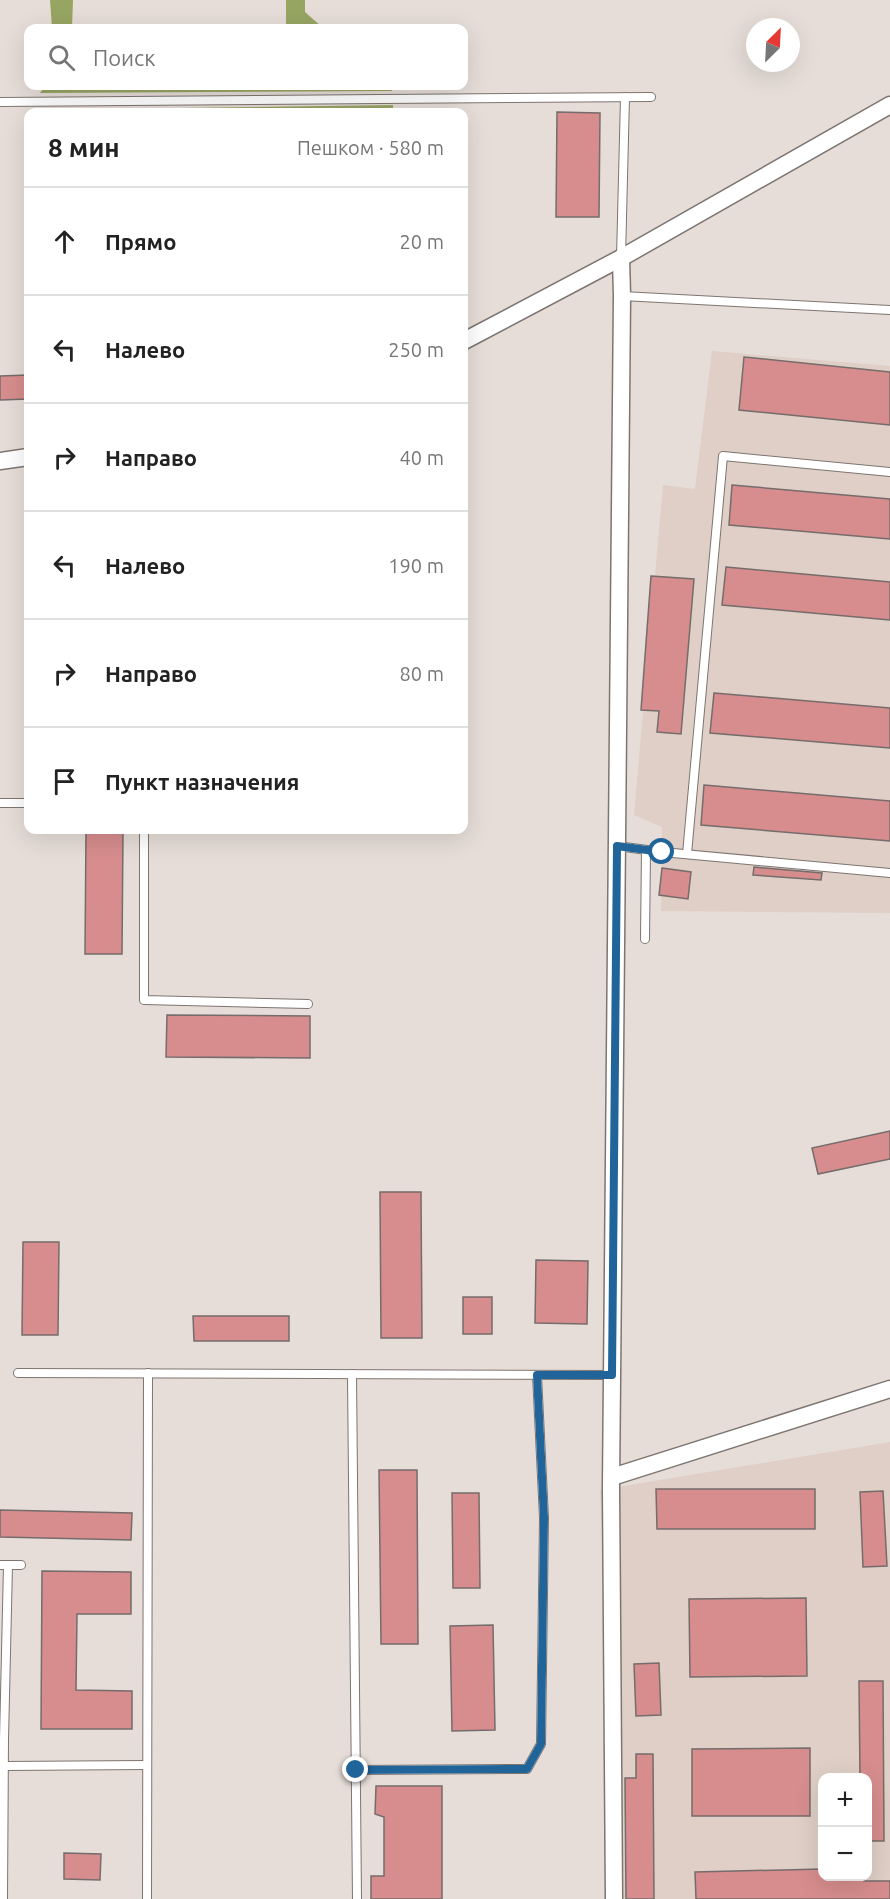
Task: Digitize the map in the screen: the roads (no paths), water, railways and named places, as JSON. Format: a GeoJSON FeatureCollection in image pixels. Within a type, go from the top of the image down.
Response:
{"type":"FeatureCollection","features":[{"type":"Feature","properties":{"kind":"street"},"geometry":{"type":"LineString","coordinates":[[468,339],[621,258],[890,105]]}},
{"type":"Feature","properties":{"kind":"street"},"geometry":{"type":"LineString","coordinates":[[614,1899],[612,1375],[621,258]]}},
{"type":"Feature","properties":{"kind":"street"},"geometry":{"type":"LineString","coordinates":[[0,461],[24,458]]}},
{"type":"Feature","properties":{"kind":"street"},"geometry":{"type":"LineString","coordinates":[[612,1477],[890,1389]]}},
{"type":"Feature","properties":{"kind":"lane"},"geometry":{"type":"LineString","coordinates":[[621,258],[626,97]]}},
{"type":"Feature","properties":{"kind":"lane"},"geometry":{"type":"LineString","coordinates":[[0,102],[651,97]]}},
{"type":"Feature","properties":{"kind":"lane"},"geometry":{"type":"LineString","coordinates":[[622,296],[890,310]]}},
{"type":"Feature","properties":{"kind":"lane"},"geometry":{"type":"LineString","coordinates":[[687,854],[723,456],[890,472]]}},
{"type":"Feature","properties":{"kind":"lane"},"geometry":{"type":"LineString","coordinates":[[0,803],[24,803]]}},
{"type":"Feature","properties":{"kind":"lane"},"geometry":{"type":"LineString","coordinates":[[144,834],[144,1000],[308,1004]]}},
{"type":"Feature","properties":{"kind":"lane"},"geometry":{"type":"LineString","coordinates":[[617,846],[890,873]]}},
{"type":"Feature","properties":{"kind":"lane"},"geometry":{"type":"LineString","coordinates":[[645,939],[646,850]]}},
{"type":"Feature","properties":{"kind":"lane"},"geometry":{"type":"LineString","coordinates":[[18,1373],[612,1375]]}},
{"type":"Feature","properties":{"kind":"lane"},"geometry":{"type":"LineString","coordinates":[[147,1899],[148,1373]]}},
{"type":"Feature","properties":{"kind":"lane"},"geometry":{"type":"LineString","coordinates":[[352,1374],[357,1899]]}},
{"type":"Feature","properties":{"kind":"lane"},"geometry":{"type":"LineString","coordinates":[[356,1770],[527,1769],[541,1744],[544,1518],[537,1375]]}},
{"type":"Feature","properties":{"kind":"lane"},"geometry":{"type":"LineString","coordinates":[[3,1899],[4,1565],[21,1565]]}},
{"type":"Feature","properties":{"kind":"lane"},"geometry":{"type":"LineString","coordinates":[[4,1766],[146,1766]]}}]}
